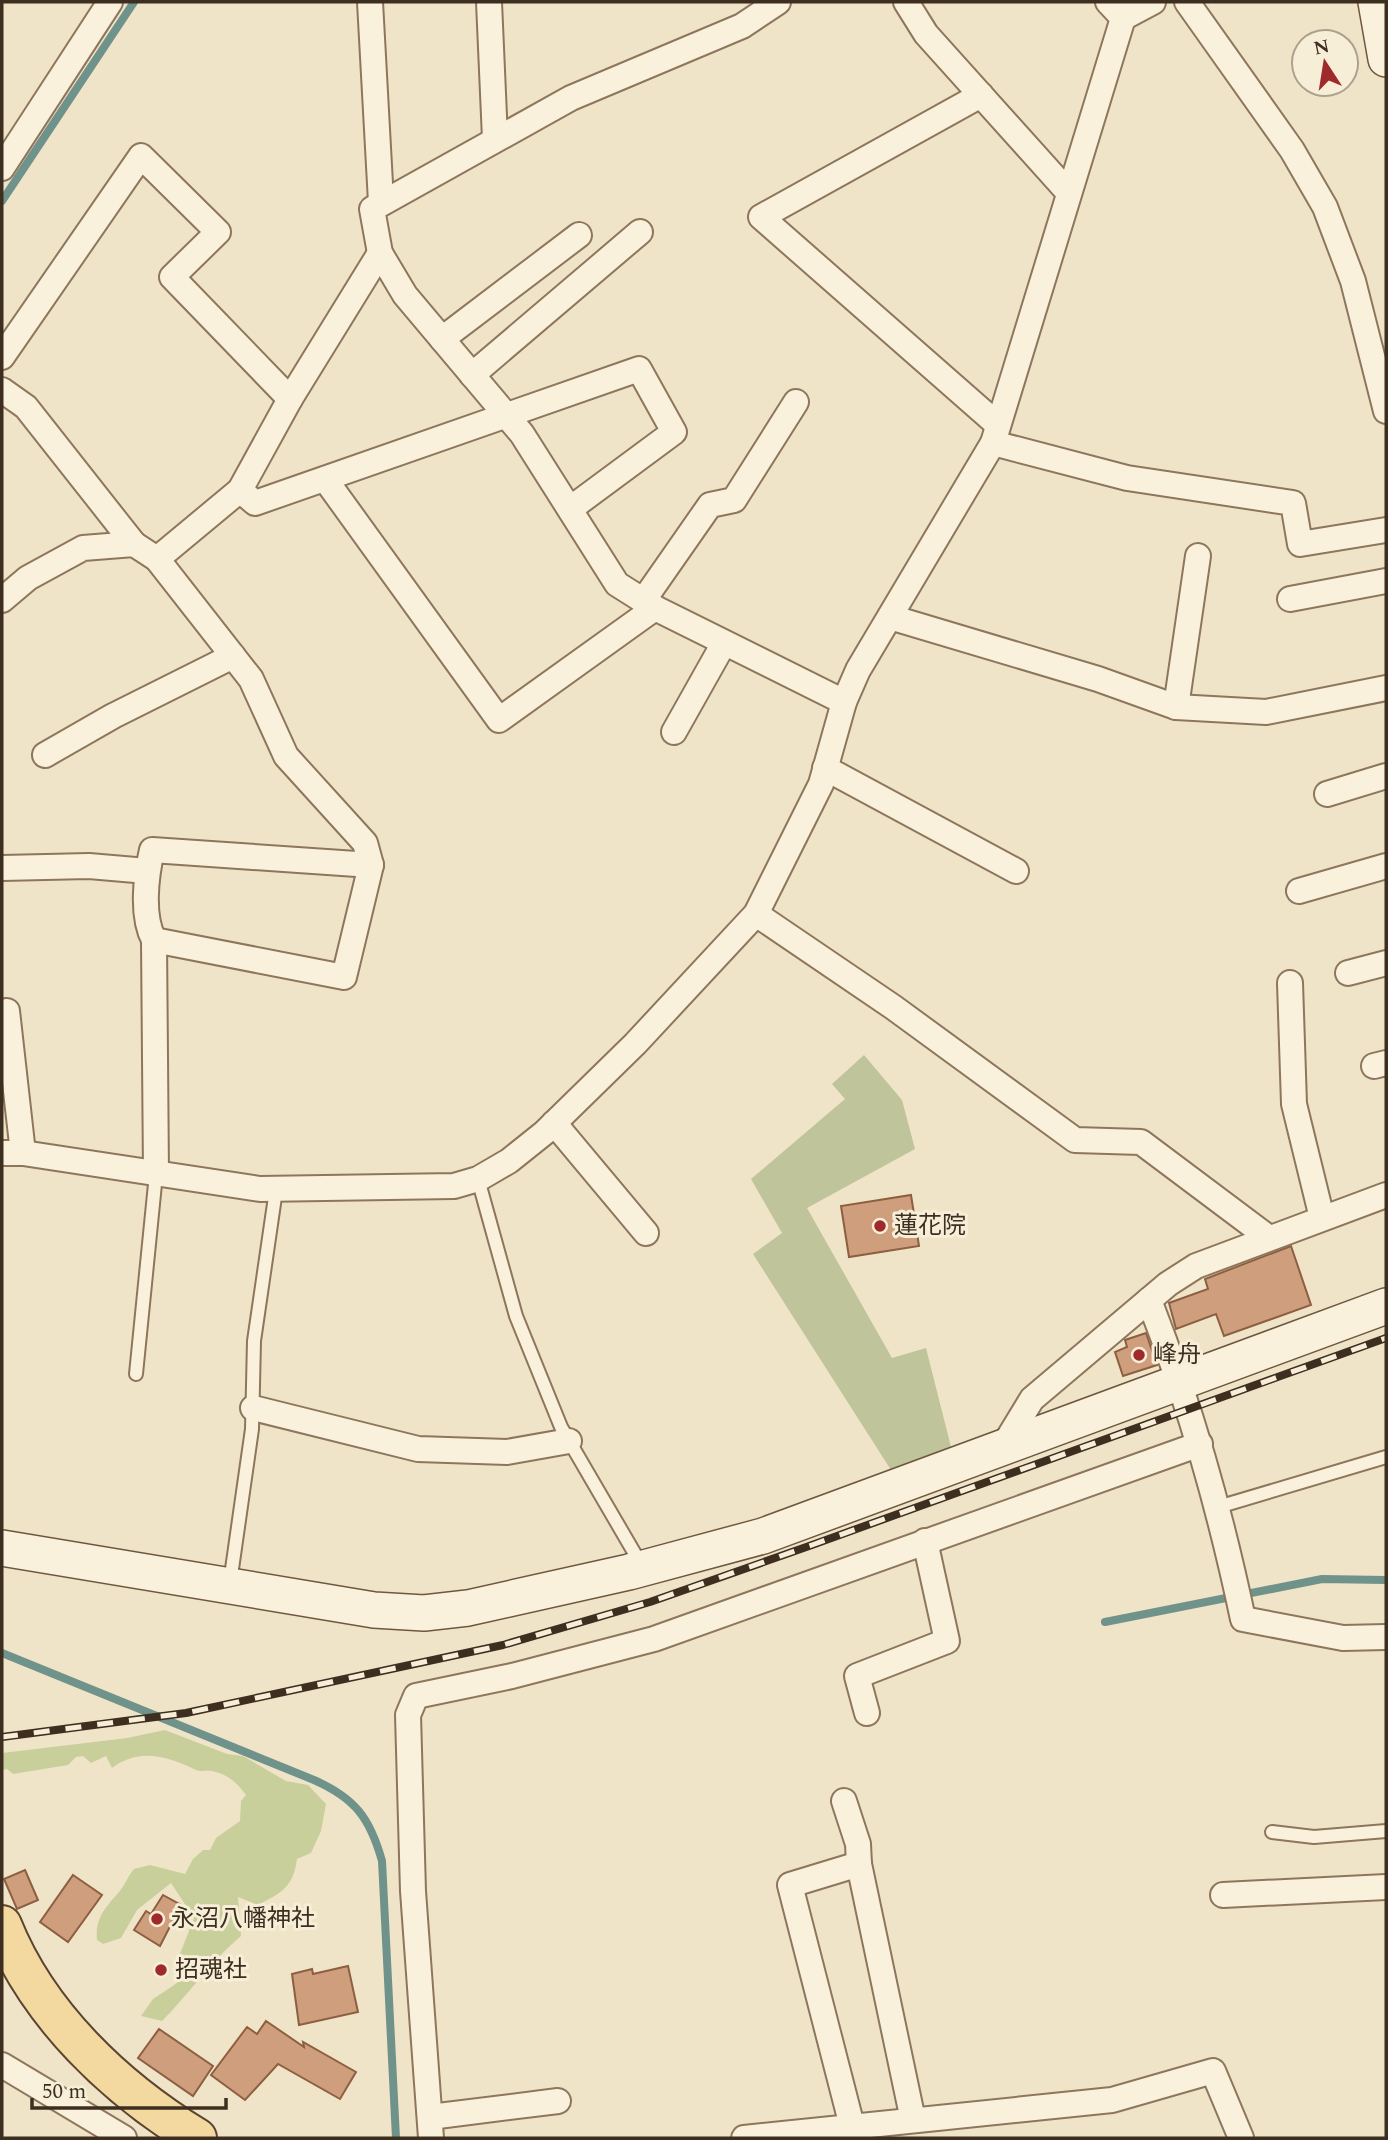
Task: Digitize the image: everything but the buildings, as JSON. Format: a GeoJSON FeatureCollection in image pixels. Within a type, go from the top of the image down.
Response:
{"type":"FeatureCollection","features":[{"type":"Feature","properties":{"kind":"main road"},"geometry":{"type":"LineString","coordinates":[[2,1925],[26,1975],[53,2014],[135,2094],[197,2138]]}},
{"type":"Feature","properties":{"kind":"street"},"geometry":{"type":"LineString","coordinates":[[2,169],[110,2]]}},
{"type":"Feature","properties":{"kind":"street"},"geometry":{"type":"LineString","coordinates":[[370,2],[381,202]]}},
{"type":"Feature","properties":{"kind":"street"},"geometry":{"type":"LineString","coordinates":[[490,2],[495,139]]}},
{"type":"Feature","properties":{"kind":"street"},"geometry":{"type":"LineString","coordinates":[[778,2],[742,26],[571,98],[372,209],[380,253],[405,295],[508,417],[617,584],[649,605],[844,702]]}},
{"type":"Feature","properties":{"kind":"street"},"geometry":{"type":"LineString","coordinates":[[905,2],[926,34],[1068,192]]}},
{"type":"Feature","properties":{"kind":"street"},"geometry":{"type":"LineString","coordinates":[[7,1011],[13,1153],[276,1190],[454,1186],[478,1179],[509,1161],[554,1123],[635,1044],[756,914],[798,834],[825,768],[844,702],[995,434],[1068,192],[1115,10],[1153,2]]}},
{"type":"Feature","properties":{"kind":"street"},"geometry":{"type":"LineString","coordinates":[[1187,2],[1292,150],[1325,207],[1382,370],[1386,411]]}},
{"type":"Feature","properties":{"kind":"street"},"geometry":{"type":"LineString","coordinates":[[1376,2],[1385,44]]}},
{"type":"Feature","properties":{"kind":"street"},"geometry":{"type":"LineString","coordinates":[[981,95],[761,217],[995,434],[1127,478],[1293,503],[1300,544],[1386,530]]}},
{"type":"Feature","properties":{"kind":"street"},"geometry":{"type":"LineString","coordinates":[[2,357],[141,156],[218,232],[172,277],[290,399]]}},
{"type":"Feature","properties":{"kind":"street"},"geometry":{"type":"LineString","coordinates":[[472,376],[640,232]]}},
{"type":"Feature","properties":{"kind":"street"},"geometry":{"type":"LineString","coordinates":[[442,340],[579,235]]}},
{"type":"Feature","properties":{"kind":"street"},"geometry":{"type":"LineString","coordinates":[[157,559],[240,490],[290,399],[380,253]]}},
{"type":"Feature","properties":{"kind":"street"},"geometry":{"type":"LineString","coordinates":[[240,490],[255,503],[508,417],[639,369],[674,432],[570,509]]}},
{"type":"Feature","properties":{"kind":"street"},"geometry":{"type":"LineString","coordinates":[[2,390],[26,407],[134,544],[157,559],[251,679],[286,756],[365,843],[371,865],[344,977],[154,940]]}},
{"type":"Feature","properties":{"kind":"street"},"geometry":{"type":"LineString","coordinates":[[325,479],[499,720],[649,605],[710,505],[734,500],[796,402]]}},
{"type":"Feature","properties":{"kind":"street"},"geometry":{"type":"LineString","coordinates":[[2,600],[28,578],[83,548],[134,544]]}},
{"type":"Feature","properties":{"kind":"street"},"geometry":{"type":"LineString","coordinates":[[1176,707],[1198,556]]}},
{"type":"Feature","properties":{"kind":"street"},"geometry":{"type":"LineString","coordinates":[[1290,599],[1386,581]]}},
{"type":"Feature","properties":{"kind":"street"},"geometry":{"type":"LineString","coordinates":[[890,617],[1098,678],[1176,707],[1266,712],[1386,688]]}},
{"type":"Feature","properties":{"kind":"street"},"geometry":{"type":"LineString","coordinates":[[674,732],[724,643]]}},
{"type":"Feature","properties":{"kind":"street"},"geometry":{"type":"LineString","coordinates":[[45,755],[113,716],[233,656]]}},
{"type":"Feature","properties":{"kind":"street"},"geometry":{"type":"LineString","coordinates":[[825,768],[1016,871]]}},
{"type":"Feature","properties":{"kind":"street"},"geometry":{"type":"LineString","coordinates":[[1327,794],[1386,776]]}},
{"type":"Feature","properties":{"kind":"street"},"geometry":{"type":"LineString","coordinates":[[156,1174],[154,940],[148,929],[147,871],[152,850],[371,865]]}},
{"type":"Feature","properties":{"kind":"street"},"geometry":{"type":"LineString","coordinates":[[2,868],[89,866],[147,871]]}},
{"type":"Feature","properties":{"kind":"street"},"geometry":{"type":"LineString","coordinates":[[1299,891],[1386,866]]}},
{"type":"Feature","properties":{"kind":"street"},"geometry":{"type":"LineString","coordinates":[[756,914],[893,1007],[1075,1140],[1141,1142],[1269,1238]]}},
{"type":"Feature","properties":{"kind":"street"},"geometry":{"type":"LineString","coordinates":[[1348,973],[1386,963]]}},
{"type":"Feature","properties":{"kind":"street"},"geometry":{"type":"LineString","coordinates":[[1290,983],[1294,1104],[1322,1218]]}},
{"type":"Feature","properties":{"kind":"street"},"geometry":{"type":"LineString","coordinates":[[554,1123],[646,1233]]}},
{"type":"Feature","properties":{"kind":"street"},"geometry":{"type":"LineString","coordinates":[[1004,1445],[1032,1399],[1149,1300],[1196,1266],[1386,1195]]}},
{"type":"Feature","properties":{"kind":"street"},"geometry":{"type":"LineString","coordinates":[[1149,1300],[1180,1381],[1200,1444],[1218,1507],[1243,1619],[1343,1638],[1386,1637]]}},
{"type":"Feature","properties":{"kind":"street"},"geometry":{"type":"LineString","coordinates":[[2,1548],[374,1610],[424,1613],[468,1608],[643,1568],[763,1536],[1386,1306]]}},
{"type":"Feature","properties":{"kind":"street"},"geometry":{"type":"LineString","coordinates":[[253,1408],[418,1449],[507,1452],[569,1441]]}},
{"type":"Feature","properties":{"kind":"street"},"geometry":{"type":"LineString","coordinates":[[558,2101],[430,2128],[413,1891],[408,1715],[416,1696],[512,1676],[654,1639],[1200,1444]]}},
{"type":"Feature","properties":{"kind":"street"},"geometry":{"type":"LineString","coordinates":[[867,1713],[857,1676],[947,1641],[925,1541]]}},
{"type":"Feature","properties":{"kind":"street"},"geometry":{"type":"LineString","coordinates":[[844,1801],[858,1844],[859,1864],[913,2120]]}},
{"type":"Feature","properties":{"kind":"street"},"geometry":{"type":"LineString","coordinates":[[852,2126],[790,1885],[859,1864]]}},
{"type":"Feature","properties":{"kind":"street"},"geometry":{"type":"LineString","coordinates":[[1223,1895],[1386,1887]]}},
{"type":"Feature","properties":{"kind":"street"},"geometry":{"type":"LineString","coordinates":[[2,2065],[124,2138]]}},
{"type":"Feature","properties":{"kind":"street"},"geometry":{"type":"LineString","coordinates":[[744,2138],[1112,2100],[1213,2071],[1241,2138]]}},
{"type":"Feature","properties":{"kind":"lane"},"geometry":{"type":"LineString","coordinates":[[136,1374],[156,1174]]}},
{"type":"Feature","properties":{"kind":"lane"},"geometry":{"type":"LineString","coordinates":[[478,1179],[516,1316],[569,1441],[643,1568]]}},
{"type":"Feature","properties":{"kind":"lane"},"geometry":{"type":"LineString","coordinates":[[229,1587],[253,1408],[254,1341],[276,1190]]}},
{"type":"Feature","properties":{"kind":"lane"},"geometry":{"type":"LineString","coordinates":[[1218,1507],[1386,1457]]}},
{"type":"Feature","properties":{"kind":"lane"},"geometry":{"type":"LineString","coordinates":[[1272,1832],[1314,1837],[1386,1831]]}},
{"type":"Feature","properties":{"kind":"green space"},"geometry":{"type":"Polygon","coordinates":[[[864,1055],[902,1100],[915,1149],[807,1208],[892,1358],[926,1348],[952,1451],[891,1470],[753,1254],[782,1233],[751,1179],[845,1099],[832,1084],[864,1055]]]}},
{"type":"Feature","properties":{"kind":"green space"},"geometry":{"type":"Polygon","coordinates":[[[165,1730],[227,1754],[243,1756],[286,1781],[308,1785],[326,1804],[321,1831],[311,1853],[297,1859],[289,1883],[280,1892],[258,1905],[238,1897],[241,1936],[162,2021],[141,2016],[153,1999],[177,1983],[184,1969],[180,1954],[194,1918],[171,1883],[137,1910],[121,1938],[103,1944],[97,1940],[99,1919],[134,1869],[150,1865],[185,1874],[193,1859],[203,1850],[210,1850],[216,1838],[240,1821],[241,1801],[246,1795],[236,1783],[223,1774],[198,1771],[154,1756],[133,1758],[112,1768],[106,1756],[91,1763],[83,1756],[76,1757],[68,1765],[13,1774],[7,1769],[2,1770],[2,1753],[127,1738],[165,1730]]]}},
{"type":"Feature","properties":{"kind":"waterway"},"geometry":{"type":"LineString","coordinates":[[2,201],[134,2]]}},
{"type":"Feature","properties":{"kind":"waterway"},"geometry":{"type":"LineString","coordinates":[[1105,1622],[1322,1579],[1386,1580]]}},
{"type":"Feature","properties":{"kind":"waterway"},"geometry":{"type":"LineString","coordinates":[[2,1653],[314,1780],[340,1794],[359,1811],[372,1833],[382,1861],[396,2138]]}},
{"type":"Feature","properties":{"kind":"railway"},"geometry":{"type":"LineString","coordinates":[[2,1737],[186,1713],[503,1645],[650,1602],[1386,1338]]}},
{"type":"Feature","properties":{"kind":"place","name":"蓮花院"},"geometry":{"type":"Point","coordinates":[880,1226]}},
{"type":"Feature","properties":{"kind":"place","name":"峰舟"},"geometry":{"type":"Point","coordinates":[1139,1355]}},
{"type":"Feature","properties":{"kind":"place","name":"永沼八幡神社"},"geometry":{"type":"Point","coordinates":[157,1919]}},
{"type":"Feature","properties":{"kind":"place","name":"招魂社"},"geometry":{"type":"Point","coordinates":[161,1970]}}]}
